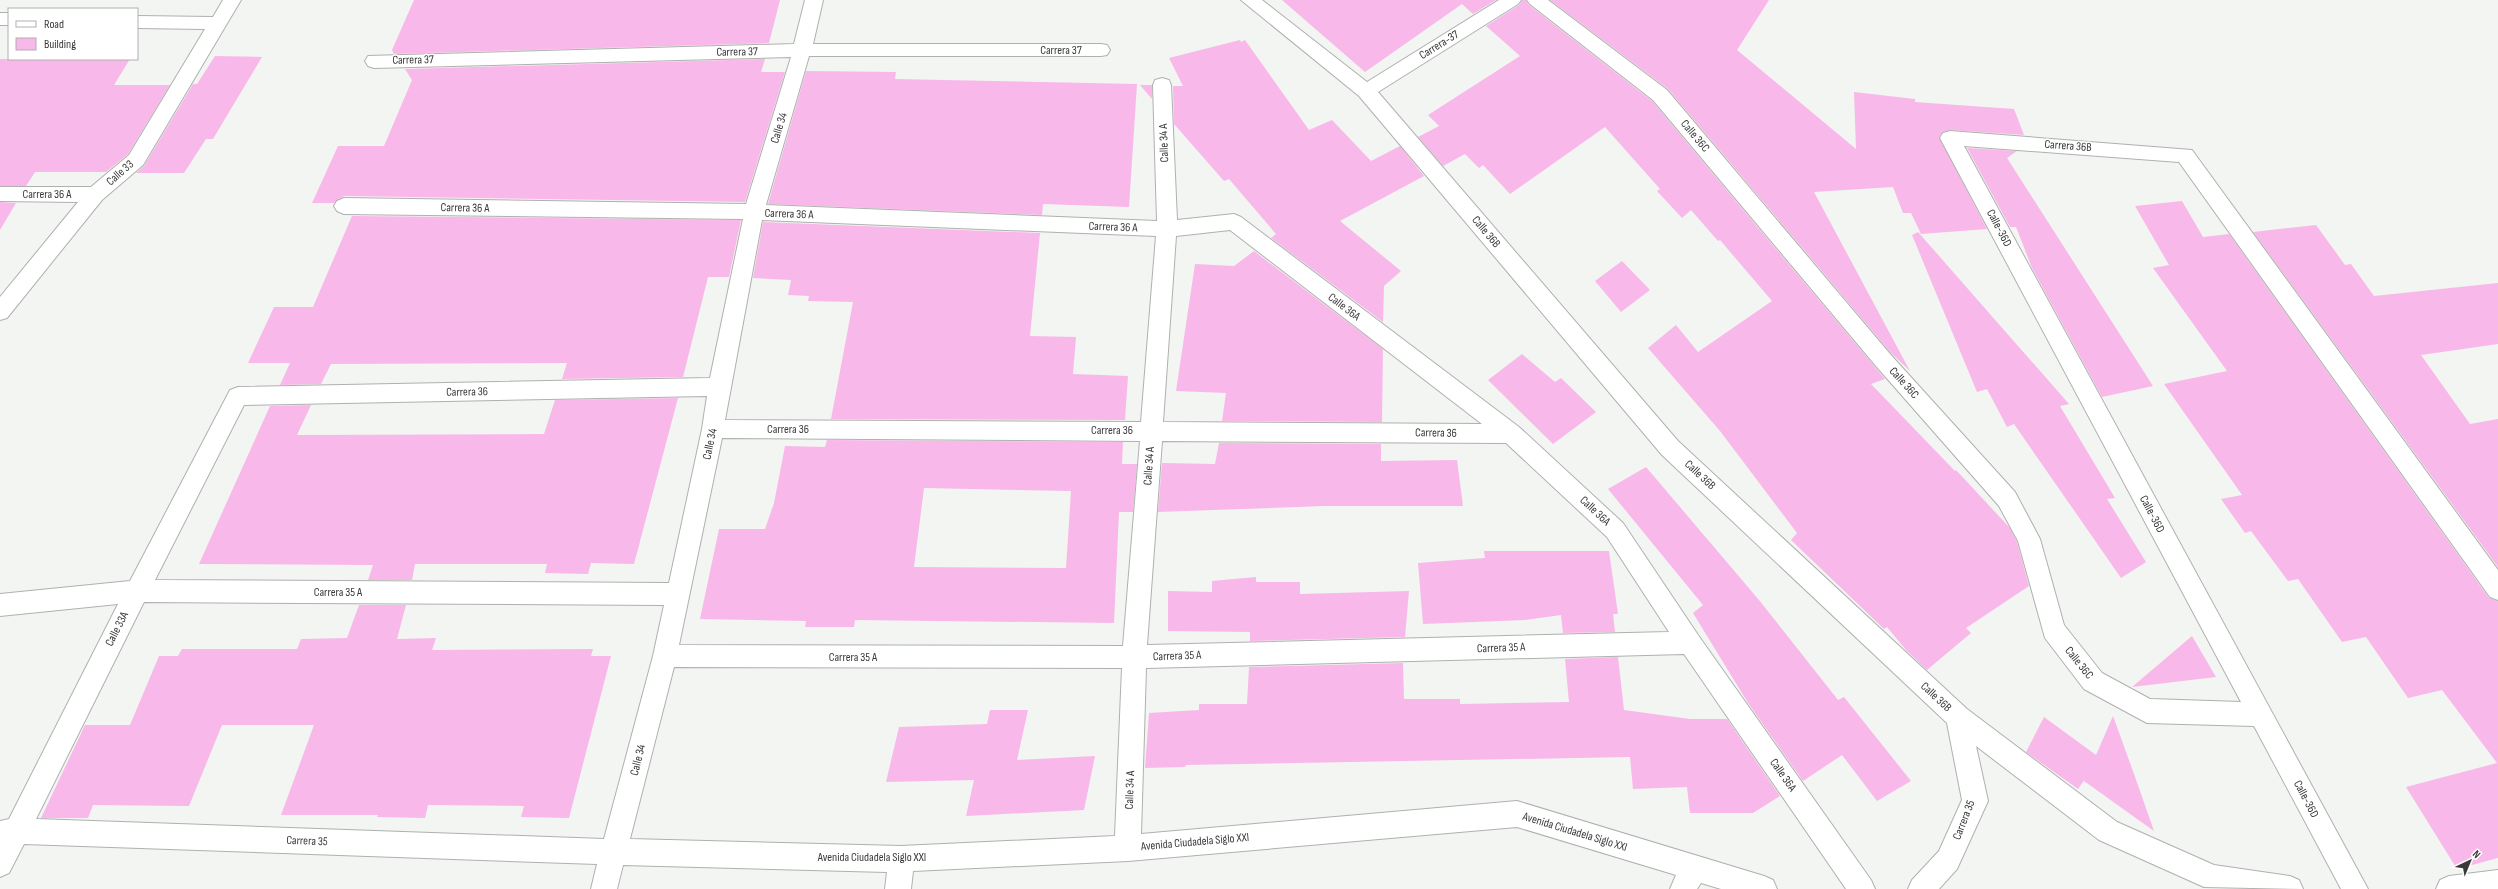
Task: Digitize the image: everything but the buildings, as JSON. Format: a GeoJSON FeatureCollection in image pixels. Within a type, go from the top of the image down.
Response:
{"type":"FeatureCollection","features":[{"type":"Feature","properties":{"kind":"street","name":"Calle 33"},"geometry":{"type":"LineString","coordinates":[[0,312],[95,195],[136,160],[232,0]]}},
{"type":"Feature","properties":{"kind":"street","name":"Calle 34"},"geometry":{"type":"LineString","coordinates":[[604,889],[615,852],[665,656],[713,429],[719,387],[754,212],[802,50],[814,0]]}},
{"type":"Feature","properties":{"kind":"street","name":"Calle 36B"},"geometry":{"type":"LineString","coordinates":[[1250,0],[1366,91],[1670,448],[1958,717],[2108,831],[2213,878],[2290,889]]}},
{"type":"Feature","properties":{"kind":"street","name":"Carrera-37"},"geometry":{"type":"LineString","coordinates":[[1366,91],[1512,0]]}},
{"type":"Feature","properties":{"kind":"street","name":"Calle 36C"},"geometry":{"type":"LineString","coordinates":[[1536,0],[1660,95],[1883,360],[2007,499],[2029,539],[2053,630],[2093,681],[2147,711],[2260,714]]}},
{"type":"Feature","properties":{"kind":"street"},"geometry":{"type":"LineString","coordinates":[[138,22],[218,23]]}},
{"type":"Feature","properties":{"kind":"street","name":"Carrera 37"},"geometry":{"type":"LineString","coordinates":[[374,61],[802,50],[1100,50]]}},
{"type":"Feature","properties":{"kind":"street","name":"Calle 34 A"},"geometry":{"type":"LineString","coordinates":[[1128,848],[1134,657],[1167,229],[1162,85]]}},
{"type":"Feature","properties":{"kind":"street","name":"Calle-36D"},"geometry":{"type":"LineString","coordinates":[[1950,138],[2355,889]]}},
{"type":"Feature","properties":{"kind":"street","name":"Carrera 36B"},"geometry":{"type":"LineString","coordinates":[[1950,138],[2185,155],[2498,589]]}},
{"type":"Feature","properties":{"kind":"street","name":"Carrera 36 A"},"geometry":{"type":"LineString","coordinates":[[0,194],[95,195]]}},
{"type":"Feature","properties":{"kind":"street","name":"Carrera 36 A"},"geometry":{"type":"LineString","coordinates":[[344,206],[754,212],[1167,229],[1234,222]]}},
{"type":"Feature","properties":{"kind":"street","name":"Calle 36A"},"geometry":{"type":"LineString","coordinates":[[1234,222],[1511,434],[1615,530],[1690,643],[1862,889]]}},
{"type":"Feature","properties":{"kind":"street","name":"Carrera 36"},"geometry":{"type":"LineString","coordinates":[[238,396],[719,387]]}},
{"type":"Feature","properties":{"kind":"street","name":"Calle 33A"},"geometry":{"type":"LineString","coordinates":[[0,864],[8,832],[238,396]]}},
{"type":"Feature","properties":{"kind":"street","name":"Carrera 36"},"geometry":{"type":"LineString","coordinates":[[713,429],[1151,430],[1511,434]]}},
{"type":"Feature","properties":{"kind":"street","name":"Carrera 35 A"},"geometry":{"type":"LineString","coordinates":[[0,605],[136,591],[677,594]]}},
{"type":"Feature","properties":{"kind":"street","name":"Carrera 35 A"},"geometry":{"type":"LineString","coordinates":[[665,656],[1134,657],[1690,643]]}},
{"type":"Feature","properties":{"kind":"street","name":"Carrera 35"},"geometry":{"type":"LineString","coordinates":[[1921,889],[1948,860],[1975,801],[1958,717]]}},
{"type":"Feature","properties":{"kind":"street","name":"Avenida Ciudadela Siglo XXI"},"geometry":{"type":"LineString","coordinates":[[615,852],[902,858],[1128,848],[1517,814],[1689,879],[1764,889]]}},
{"type":"Feature","properties":{"kind":"street","name":"Carrera 35"},"geometry":{"type":"LineString","coordinates":[[8,832],[615,852]]}},
{"type":"Feature","properties":{"kind":"street"},"geometry":{"type":"LineString","coordinates":[[898,889],[902,858]]}},
{"type":"Feature","properties":{"kind":"street"},"geometry":{"type":"LineString","coordinates":[[2449,889],[2498,883]]}}]}
